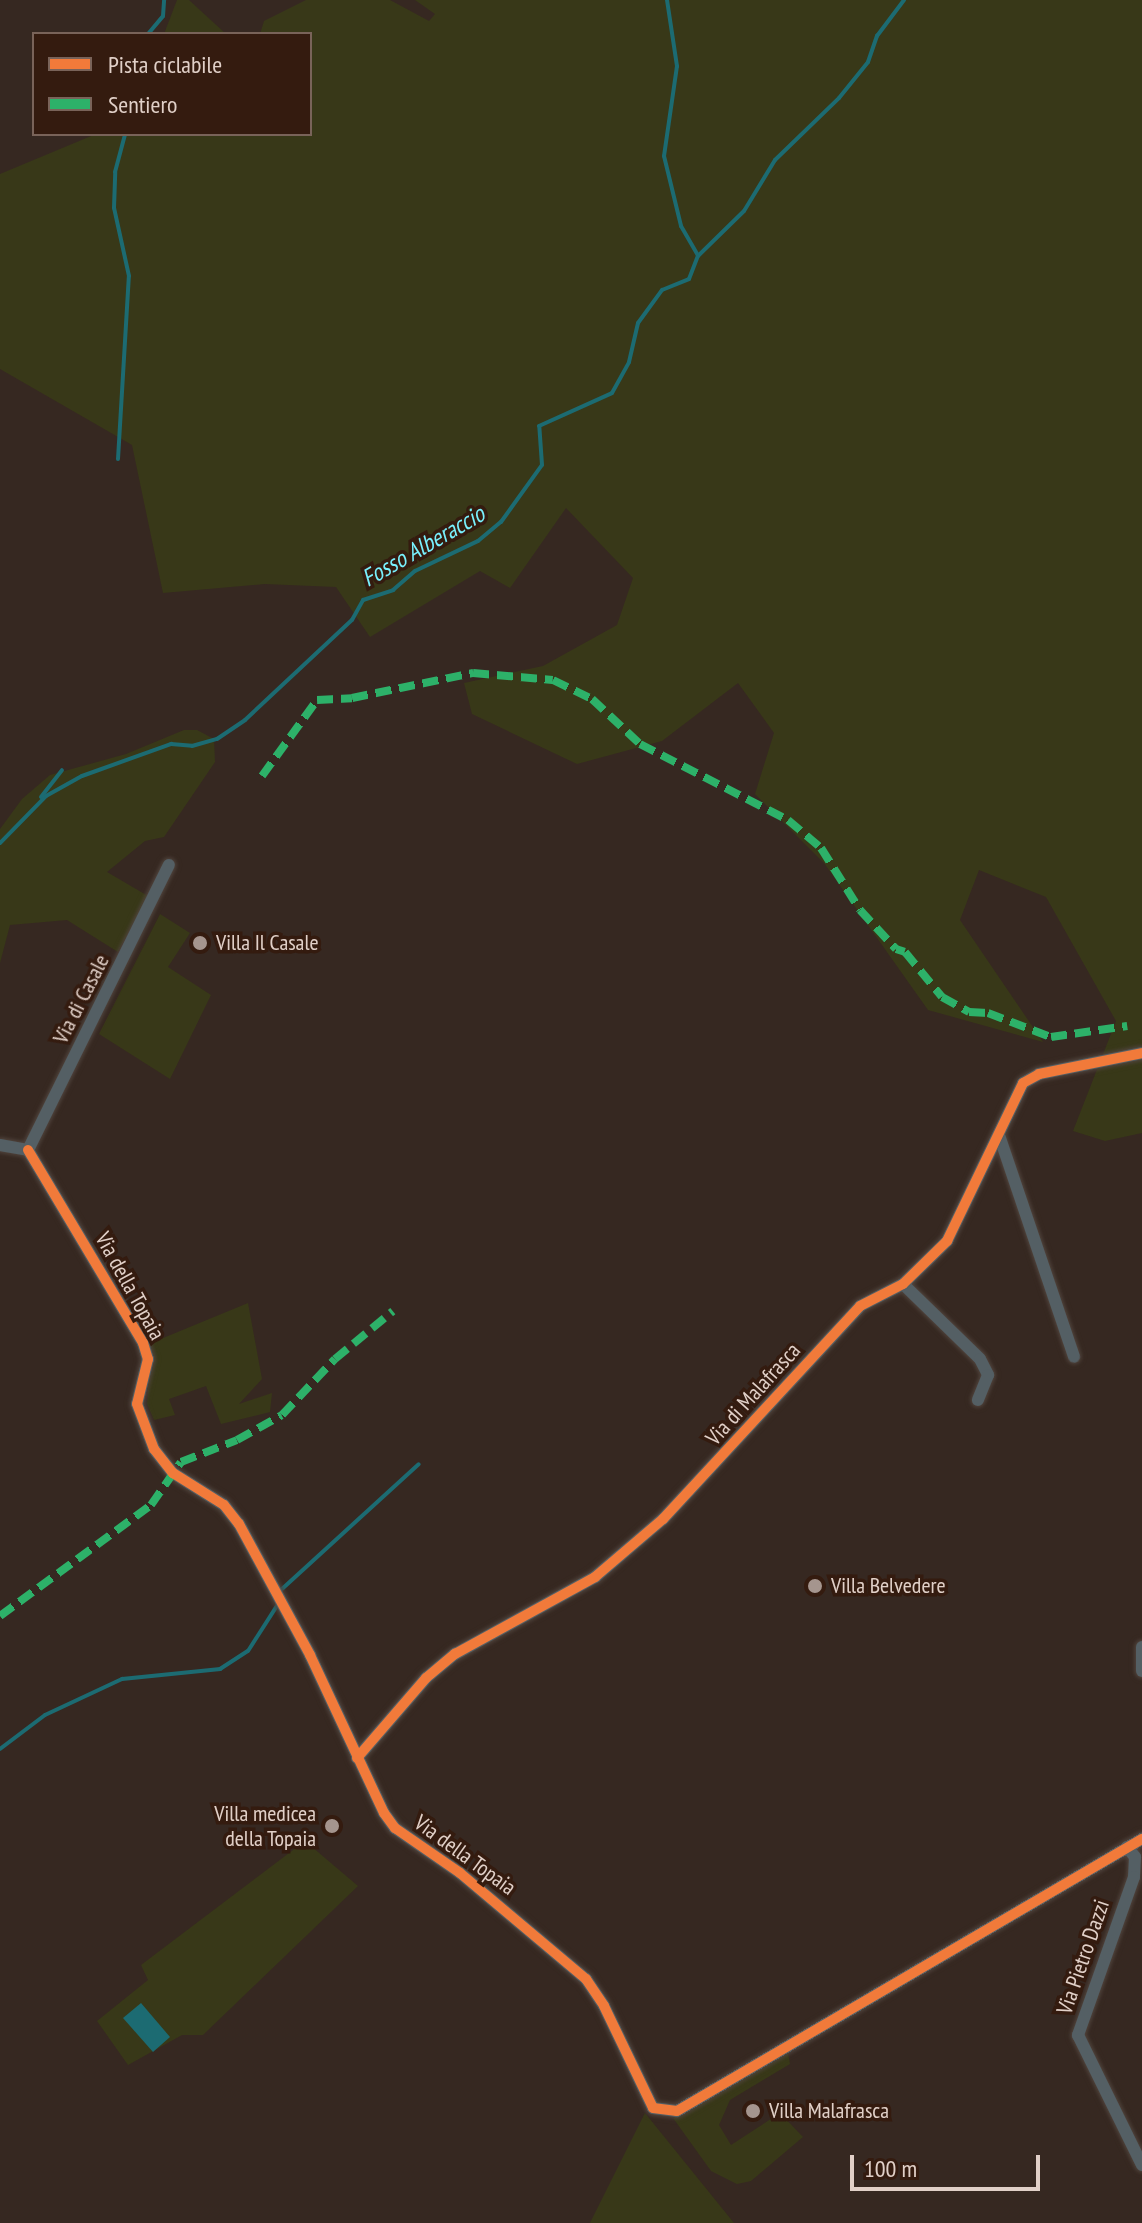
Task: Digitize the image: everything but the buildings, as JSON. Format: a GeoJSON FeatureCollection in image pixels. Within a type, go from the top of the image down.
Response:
{"type":"FeatureCollection","features":[{"type":"Feature","properties":{"kind":"street","name":"Via di Casale"},"geometry":{"type":"LineString","coordinates":[[28,1150],[169,865]]}},
{"type":"Feature","properties":{"kind":"street","name":"Via di Malafrasca"},"geometry":{"type":"LineString","coordinates":[[357,1758],[426,1678],[455,1654],[595,1577],[663,1519],[860,1306],[903,1284],[947,1241],[1023,1083],[1039,1074],[1142,1053]]}},
{"type":"Feature","properties":{"kind":"street"},"geometry":{"type":"LineString","coordinates":[[999,1135],[1074,1357]]}},
{"type":"Feature","properties":{"kind":"street"},"geometry":{"type":"LineString","coordinates":[[0,1145],[28,1150]]}},
{"type":"Feature","properties":{"kind":"street","name":"Via della Topaia"},"geometry":{"type":"LineString","coordinates":[[28,1150],[143,1343],[148,1359],[137,1404],[154,1449],[173,1473],[224,1505],[239,1524],[310,1655],[357,1758],[395,1828],[460,1873],[586,1979],[604,2006],[645,2099],[666,2113],[1127,1847]]}},
{"type":"Feature","properties":{"kind":"street"},"geometry":{"type":"LineString","coordinates":[[903,1284],[980,1359],[988,1375],[978,1400]]}},
{"type":"Feature","properties":{"kind":"street"},"geometry":{"type":"LineString","coordinates":[[1142,1647],[1142,1671]]}},
{"type":"Feature","properties":{"kind":"street"},"geometry":{"type":"LineString","coordinates":[[1127,1847],[1142,1839]]}},
{"type":"Feature","properties":{"kind":"street","name":"Via Pietro Dazzi"},"geometry":{"type":"LineString","coordinates":[[1127,1847],[1135,1857],[1134,1877],[1078,2035],[1142,2165]]}},
{"type":"Feature","properties":{"kind":"shaded area"},"geometry":{"type":"Polygon","coordinates":[[[177,0],[189,0],[224,32],[165,32],[177,0]]]}},
{"type":"Feature","properties":{"kind":"shaded area"},"geometry":{"type":"Polygon","coordinates":[[[306,0],[390,0],[429,21],[435,14],[415,0],[1142,0],[1142,1133],[1105,1141],[1073,1131],[1116,1021],[1046,897],[979,870],[960,920],[1043,1042],[928,1010],[824,863],[755,794],[774,733],[738,683],[662,741],[577,764],[472,714],[464,683],[543,666],[617,625],[633,578],[566,508],[510,588],[480,571],[370,637],[336,587],[265,584],[163,593],[132,445],[0,369],[0,174],[91,136],[312,136],[312,32],[261,32],[264,21],[306,0]]]}},
{"type":"Feature","properties":{"kind":"shaded area"},"geometry":{"type":"Polygon","coordinates":[[[184,730],[197,730],[214,739],[215,762],[164,837],[145,841],[107,872],[148,896],[118,952],[67,920],[10,925],[0,963],[0,829],[22,799],[50,775],[126,754],[184,730]]]}},
{"type":"Feature","properties":{"kind":"shaded area"},"geometry":{"type":"Polygon","coordinates":[[[160,914],[190,933],[168,967],[211,995],[170,1079],[99,1034],[160,914]]]}},
{"type":"Feature","properties":{"kind":"shaded area"},"geometry":{"type":"Polygon","coordinates":[[[248,1303],[262,1379],[239,1404],[272,1393],[270,1412],[221,1424],[206,1386],[169,1399],[175,1415],[154,1420],[147,1404],[151,1343],[248,1303]]]}},
{"type":"Feature","properties":{"kind":"shaded area"},"geometry":{"type":"Polygon","coordinates":[[[305,1841],[358,1886],[203,2035],[182,2035],[128,2065],[97,2021],[148,1980],[141,1965],[305,1841]]]}},
{"type":"Feature","properties":{"kind":"shaded area"},"geometry":{"type":"Polygon","coordinates":[[[788,2052],[790,2064],[730,2100],[719,2125],[731,2145],[780,2113],[803,2137],[751,2181],[737,2184],[711,2171],[673,2118],[788,2052]]]}},
{"type":"Feature","properties":{"kind":"shaded area"},"geometry":{"type":"Polygon","coordinates":[[[645,2113],[734,2223],[590,2223],[645,2113]]]}},
{"type":"Feature","properties":{"kind":"water"},"geometry":{"type":"Polygon","coordinates":[[[141,2003],[170,2037],[153,2052],[123,2018],[141,2003]]]}},
{"type":"Feature","properties":{"kind":"waterway"},"geometry":{"type":"LineString","coordinates":[[150,32],[163,16],[164,0]]}},
{"type":"Feature","properties":{"kind":"waterway"},"geometry":{"type":"LineString","coordinates":[[667,0],[677,66],[664,156],[681,226],[698,256]]}},
{"type":"Feature","properties":{"kind":"waterway","name":"Fosso Alberaccio"},"geometry":{"type":"LineString","coordinates":[[0,843],[46,796],[82,776],[171,744],[192,746],[217,739],[245,720],[352,620],[363,600],[393,590],[415,571],[478,541],[501,522],[542,465],[539,426],[612,393],[629,362],[638,323],[662,290],[689,279],[698,256],[744,211],[775,160],[839,98],[868,62],[877,36],[904,0]]}},
{"type":"Feature","properties":{"kind":"waterway"},"geometry":{"type":"LineString","coordinates":[[118,459],[129,276],[114,208],[115,172],[124,136]]}},
{"type":"Feature","properties":{"kind":"waterway"},"geometry":{"type":"LineString","coordinates":[[41,797],[62,770]]}},
{"type":"Feature","properties":{"kind":"waterway"},"geometry":{"type":"LineString","coordinates":[[282,1589],[419,1464]]}},
{"type":"Feature","properties":{"kind":"waterway"},"geometry":{"type":"LineString","coordinates":[[0,1749],[45,1715],[122,1679],[220,1669],[248,1651],[278,1604]]}},
{"type":"Feature","properties":{"kind":"marked path"},"geometry":{"type":"LineString","coordinates":[[262,776],[317,700],[352,698],[473,673],[553,680],[592,699],[640,744],[788,820],[821,848],[860,910],[896,949],[905,952],[942,997],[969,1012],[988,1013],[1051,1037],[1127,1026]]}},
{"type":"Feature","properties":{"kind":"marked path"},"geometry":{"type":"LineString","coordinates":[[0,1616],[151,1505],[181,1462],[237,1440],[282,1415],[335,1359],[393,1311]]}},
{"type":"Feature","properties":{"kind":"cycle path"},"geometry":{"type":"LineString","coordinates":[[357,1758],[426,1678],[455,1654],[595,1577],[663,1519],[860,1306],[903,1284],[947,1241],[1023,1083],[1039,1074],[1142,1053]]}},
{"type":"Feature","properties":{"kind":"cycle path"},"geometry":{"type":"LineString","coordinates":[[28,1150],[143,1343],[148,1359],[137,1404],[154,1449],[173,1473],[224,1505],[239,1524],[310,1655],[384,1813],[395,1828],[460,1873],[586,1979],[604,2006],[653,2108],[677,2111],[1142,1839]]}},
{"type":"Feature","properties":{"kind":"place","name":"Villa Il Casale"},"geometry":{"type":"Point","coordinates":[200,943]}},
{"type":"Feature","properties":{"kind":"place","name":"Villa Belvedere"},"geometry":{"type":"Point","coordinates":[815,1586]}},
{"type":"Feature","properties":{"kind":"place","name":"Villa medicea della Topaia"},"geometry":{"type":"Point","coordinates":[332,1826]}},
{"type":"Feature","properties":{"kind":"place","name":"Villa Malafrasca"},"geometry":{"type":"Point","coordinates":[753,2111]}}]}
